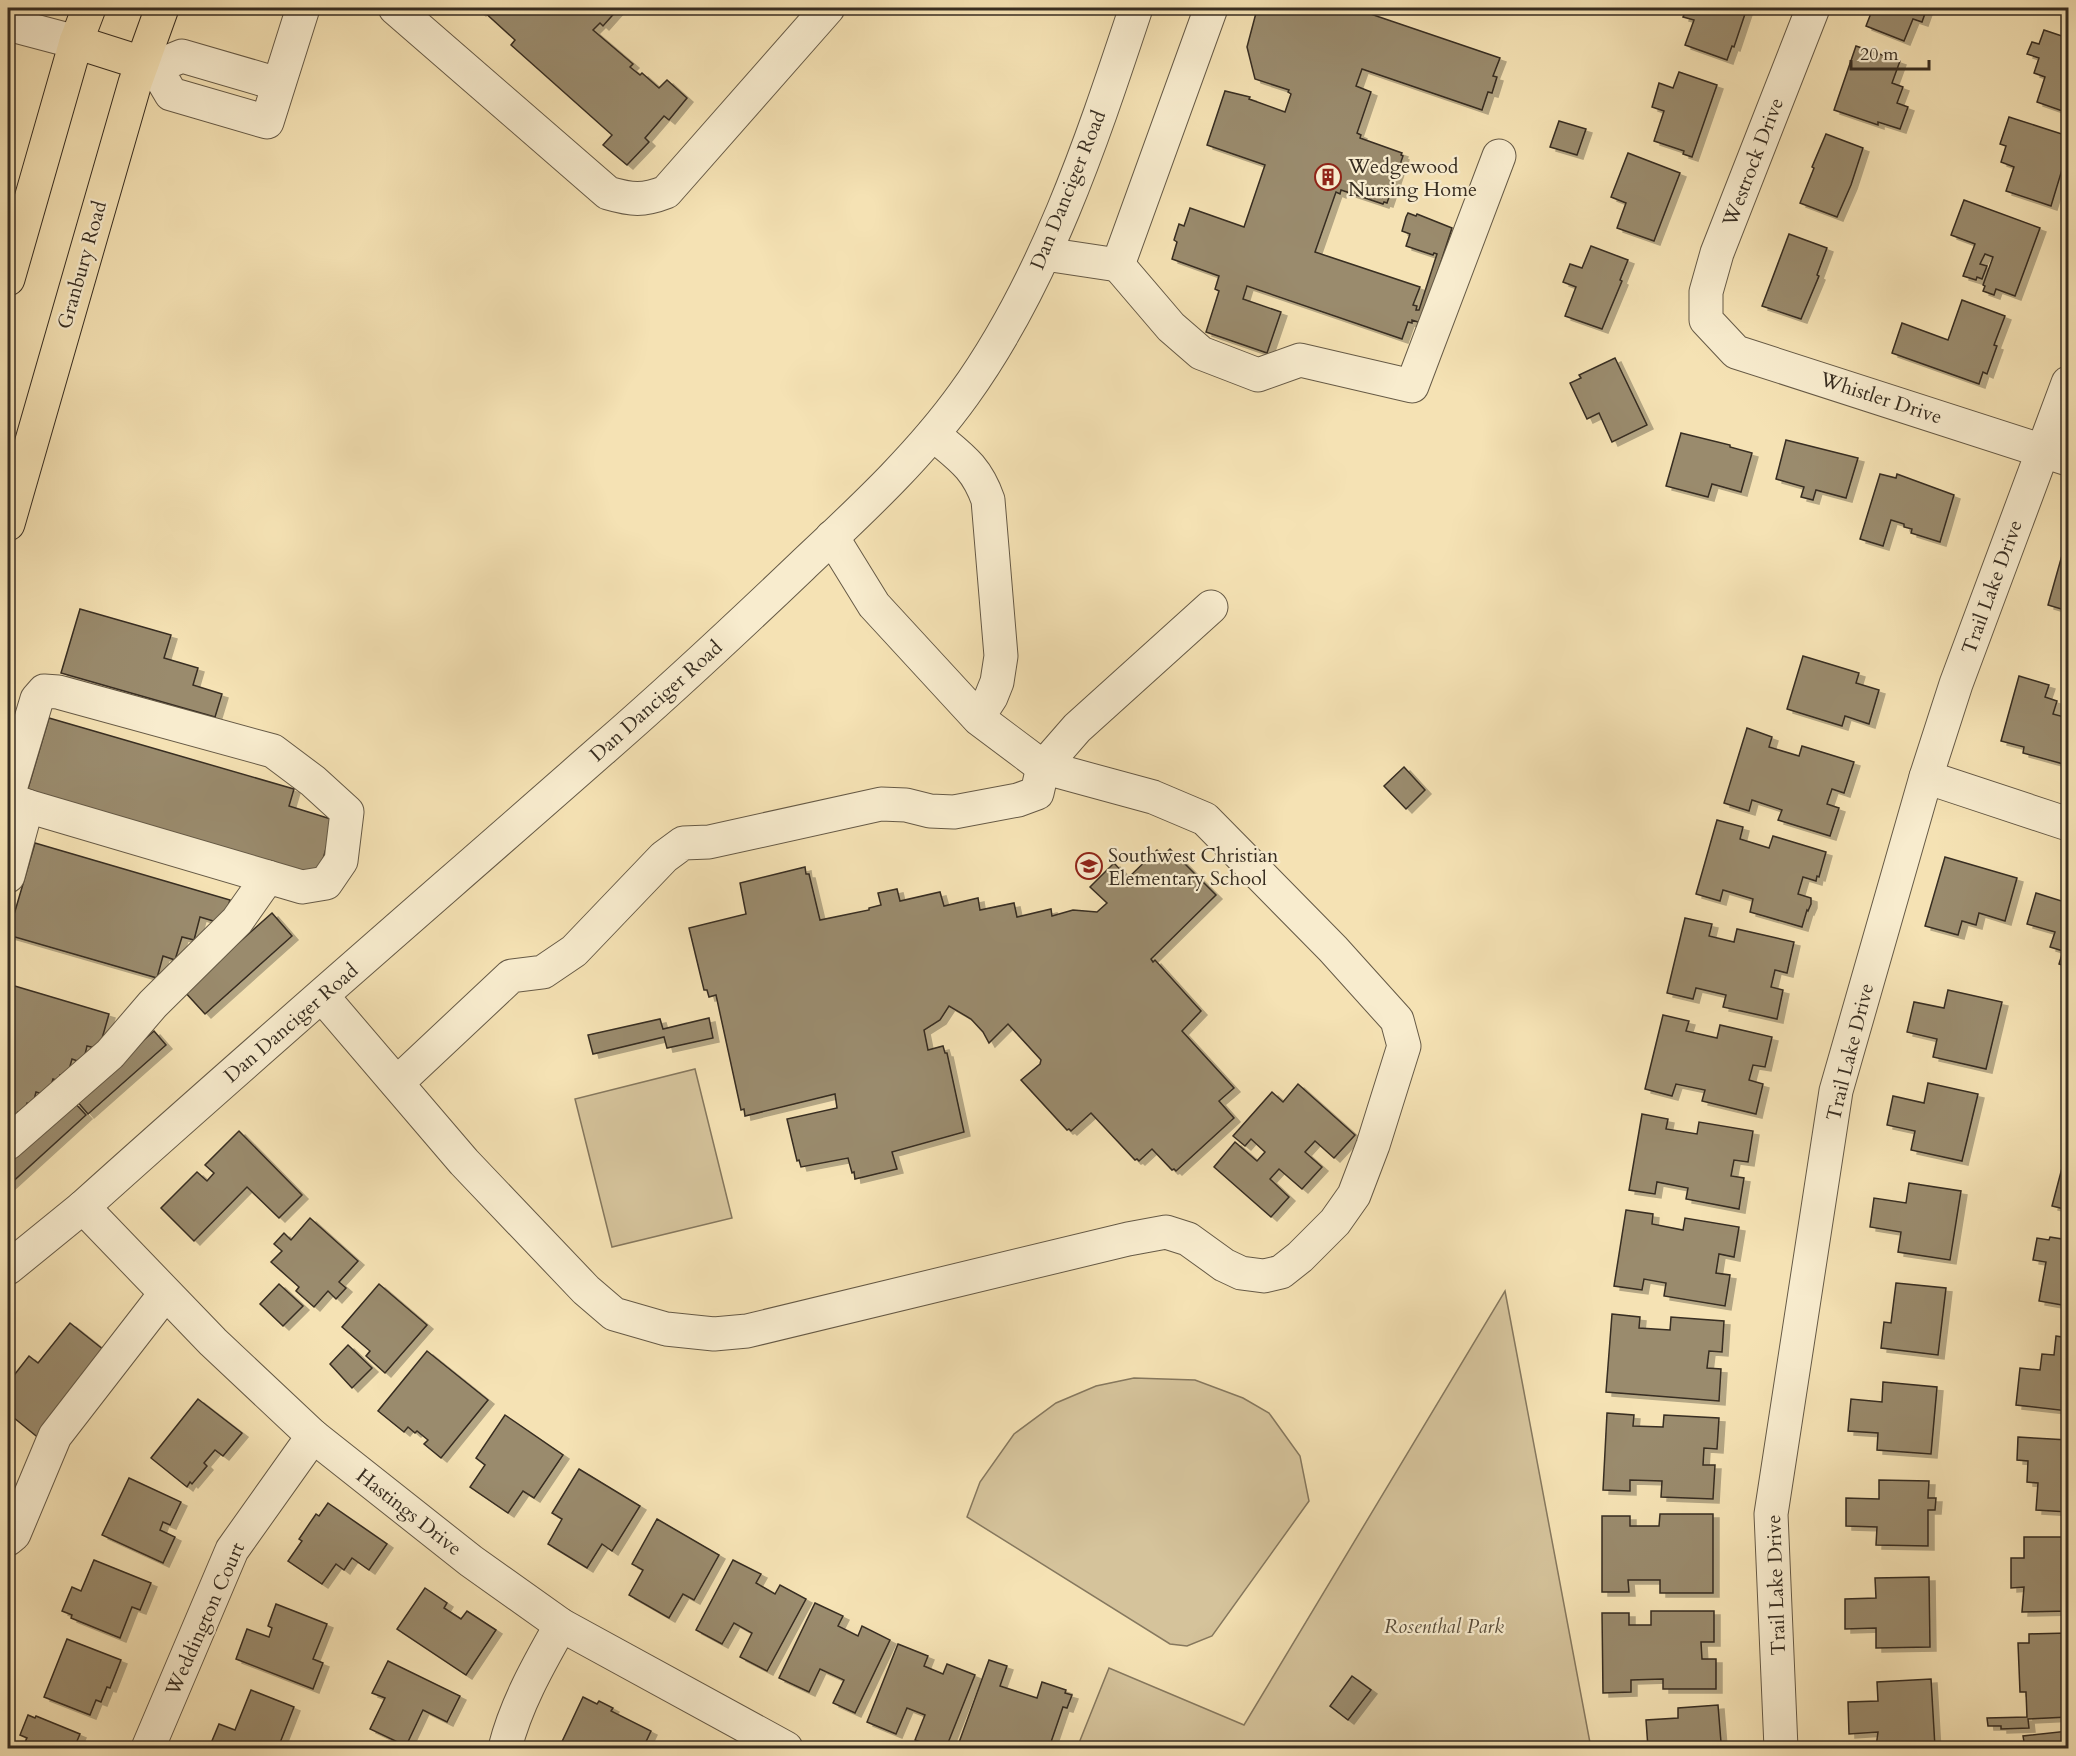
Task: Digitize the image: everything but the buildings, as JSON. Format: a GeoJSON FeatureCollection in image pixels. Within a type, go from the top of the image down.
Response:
{"type":"FeatureCollection","features":[{"type":"Feature","properties":{"kind":"main road"},"geometry":{"type":"LineString","coordinates":[[8,279],[76,42],[89,8]]}},
{"type":"Feature","properties":{"kind":"main road","name":"Granbury Road"},"geometry":{"type":"LineString","coordinates":[[8,524],[142,63],[162,8]]}},
{"type":"Feature","properties":{"kind":"main road"},"geometry":{"type":"LineString","coordinates":[[76,42],[142,63]]}},
{"type":"Feature","properties":{"kind":"street"},"geometry":{"type":"LineString","coordinates":[[278,84],[182,56],[155,67],[171,94],[267,123],[303,8]]}},
{"type":"Feature","properties":{"kind":"street"},"geometry":{"type":"LineString","coordinates":[[395,8],[608,193],[638,200],[666,192],[828,8]]}},
{"type":"Feature","properties":{"kind":"street","name":"Dan Danciger Road"},"geometry":{"type":"LineString","coordinates":[[8,1268],[83,1207],[678,684],[896,475],[933,434],[965,393],[1001,337],[1045,254],[1073,188],[1136,8]]}},
{"type":"Feature","properties":{"kind":"street"},"geometry":{"type":"LineString","coordinates":[[1118,265],[1212,8]]}},
{"type":"Feature","properties":{"kind":"street","name":"Westrock Drive"},"geometry":{"type":"LineString","coordinates":[[1706,320],[1706,292],[1717,253],[1813,8]]}},
{"type":"Feature","properties":{"kind":"street"},"geometry":{"type":"LineString","coordinates":[[8,24],[76,42]]}},
{"type":"Feature","properties":{"kind":"street"},"geometry":{"type":"LineString","coordinates":[[1045,254],[1118,265],[1171,327],[1200,353],[1258,375],[1300,360],[1412,386],[1499,156]]}},
{"type":"Feature","properties":{"kind":"street","name":"Whistler Drive"},"geometry":{"type":"LineString","coordinates":[[1706,320],[1736,352],[2056,454]]}},
{"type":"Feature","properties":{"kind":"street","name":"Trail Lake Drive"},"geometry":{"type":"LineString","coordinates":[[1781,1749],[1771,1514],[1836,1091],[1926,777],[1956,684],[2056,454],[2068,383]]}},
{"type":"Feature","properties":{"kind":"street"},"geometry":{"type":"LineString","coordinates":[[933,434],[976,472],[988,500],[1000,656],[997,682],[991,698],[978,717]]}},
{"type":"Feature","properties":{"kind":"street"},"geometry":{"type":"LineString","coordinates":[[322,996],[464,1162],[586,1290],[614,1314],[666,1329],[714,1334],[747,1331],[1062,1254],[1166,1232],[1188,1239],[1224,1265],[1241,1273],[1264,1276],[1281,1272],[1300,1257],[1335,1222],[1354,1195],[1404,1046],[1397,1020],[1333,949],[1205,819],[1153,797],[1043,767],[978,717],[874,605],[832,537]]}},
{"type":"Feature","properties":{"kind":"street"},"geometry":{"type":"LineString","coordinates":[[397,1083],[511,976],[543,972],[574,951],[664,857],[683,843],[708,842],[881,804],[954,812],[1018,800],[1036,793],[1043,767],[1077,728],[1211,608]]}},
{"type":"Feature","properties":{"kind":"street"},"geometry":{"type":"LineString","coordinates":[[8,876],[14,800],[37,699],[44,691],[58,692],[273,751],[313,781],[347,812],[341,861],[326,883],[302,887],[14,800]]}},
{"type":"Feature","properties":{"kind":"street"},"geometry":{"type":"LineString","coordinates":[[1926,777],[2068,824]]}},
{"type":"Feature","properties":{"kind":"street"},"geometry":{"type":"LineString","coordinates":[[8,1143],[111,1054],[153,1004],[237,921],[268,878]]}},
{"type":"Feature","properties":{"kind":"street","name":"Hastings Drive"},"geometry":{"type":"LineString","coordinates":[[83,1207],[213,1342],[314,1436],[471,1561],[561,1625],[786,1749]]}},
{"type":"Feature","properties":{"kind":"street"},"geometry":{"type":"LineString","coordinates":[[8,1539],[14,1534],[55,1437],[165,1294]]}},
{"type":"Feature","properties":{"kind":"street","name":"Weddington Court"},"geometry":{"type":"LineString","coordinates":[[148,1749],[232,1550],[314,1436]]}},
{"type":"Feature","properties":{"kind":"street"},"geometry":{"type":"LineString","coordinates":[[506,1749],[512,1721],[538,1665],[561,1625]]}},
{"type":"Feature","properties":{"kind":"green space"},"geometry":{"type":"Polygon","coordinates":[[[695,1069],[732,1218],[612,1247],[575,1099],[695,1069]]]}},
{"type":"Feature","properties":{"kind":"green space","name":"Rosenthal Park"},"geometry":{"type":"Polygon","coordinates":[[[1505,1291],[1591,1748],[1077,1748],[1109,1668],[1244,1725],[1505,1291]]]}},
{"type":"Feature","properties":{"kind":"green space"},"geometry":{"type":"Polygon","coordinates":[[[1134,1378],[1195,1380],[1243,1398],[1269,1413],[1300,1456],[1309,1501],[1212,1636],[1187,1646],[1170,1644],[967,1517],[980,1482],[1014,1434],[1056,1403],[1096,1386],[1134,1378]]]}},
{"type":"Feature","properties":{"kind":"place","name":"Wedgewood Nursing Home"},"geometry":{"type":"Point","coordinates":[1328,177]}},
{"type":"Feature","properties":{"kind":"place","name":"Southwest Christian Elementary School"},"geometry":{"type":"Point","coordinates":[1089,866]}}]}
